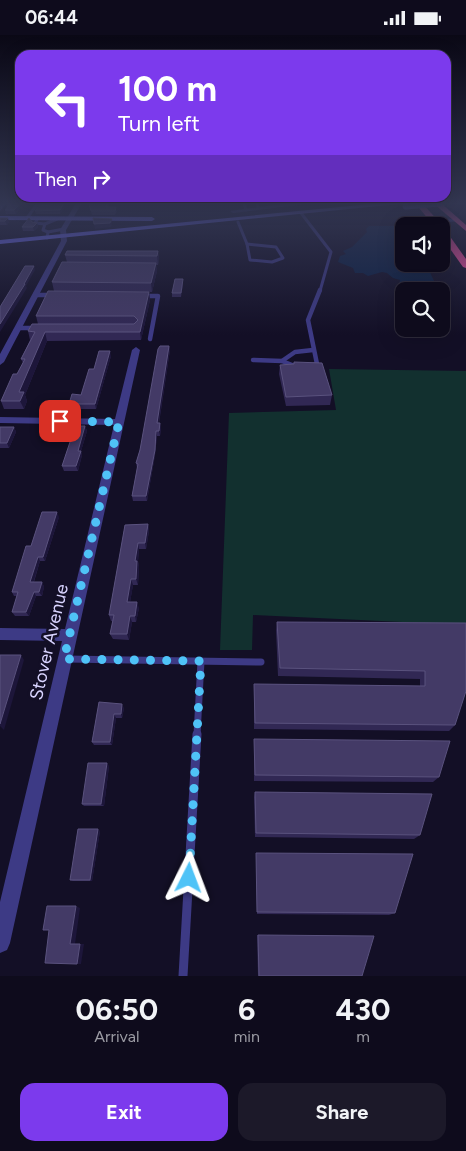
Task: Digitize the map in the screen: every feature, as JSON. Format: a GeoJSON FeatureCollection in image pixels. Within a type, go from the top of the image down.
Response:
{"type":"FeatureCollection","features":[{"type":"Feature","properties":{"kind":"highway"},"geometry":{"type":"LineString","coordinates":[[453,247],[466,265]]}},
{"type":"Feature","properties":{"kind":"street"},"geometry":{"type":"LineString","coordinates":[[0,362],[61,247]]}},
{"type":"Feature","properties":{"kind":"street","name":"Stover Avenue"},"geometry":{"type":"LineString","coordinates":[[0,943],[69,635],[136,350]]}},
{"type":"Feature","properties":{"kind":"street"},"geometry":{"type":"LineString","coordinates":[[0,421],[119,422]]}},
{"type":"Feature","properties":{"kind":"street"},"geometry":{"type":"LineString","coordinates":[[0,634],[69,635]]}},
{"type":"Feature","properties":{"kind":"lane"},"geometry":{"type":"LineString","coordinates":[[247,247],[246,253],[250,260],[260,262],[280,261],[284,258],[275,247]]}},
{"type":"Feature","properties":{"kind":"lane"},"geometry":{"type":"LineString","coordinates":[[253,361],[282,361],[298,367],[316,364],[308,320],[322,286],[331,252],[327,247]]}},
{"type":"Feature","properties":{"kind":"lane"},"geometry":{"type":"LineString","coordinates":[[50,267],[59,267]]}},
{"type":"Feature","properties":{"kind":"lane"},"geometry":{"type":"LineString","coordinates":[[35,295],[63,295]]}},
{"type":"Feature","properties":{"kind":"lane"},"geometry":{"type":"LineString","coordinates":[[139,296],[158,296],[150,339]]}},
{"type":"Feature","properties":{"kind":"lane"},"geometry":{"type":"LineString","coordinates":[[18,328],[37,328]]}},
{"type":"Feature","properties":{"kind":"lane"},"geometry":{"type":"LineString","coordinates":[[282,361],[295,352],[313,350]]}},
{"type":"Feature","properties":{"kind":"lane"},"geometry":{"type":"LineString","coordinates":[[64,659],[261,662]]}},
{"type":"Feature","properties":{"kind":"lane"},"geometry":{"type":"LineString","coordinates":[[183,976],[201,661]]}},
{"type":"Feature","properties":{"kind":"green space"},"geometry":{"type":"Polygon","coordinates":[[[329,369],[466,371],[466,625],[253,615],[252,650],[220,650],[229,413],[336,410],[329,369]]]}},
{"type":"Feature","properties":{"kind":"water"},"geometry":{"type":"Polygon","coordinates":[[[352,247],[395,247],[395,272],[430,272],[435,282],[400,282],[400,280],[382,272],[368,276],[363,273],[355,273],[353,268],[338,262],[340,256],[346,254],[343,251],[352,247]]]}},
{"type":"Feature","properties":{"kind":"building"},"geometry":{"type":"Polygon","coordinates":[[[67,251],[158,251],[157,256],[65,255],[67,251]]]}},
{"type":"Feature","properties":{"kind":"building"},"geometry":{"type":"Polygon","coordinates":[[[62,262],[156,263],[151,283],[52,282],[62,262]]]}},
{"type":"Feature","properties":{"kind":"building"},"geometry":{"type":"Polygon","coordinates":[[[25,266],[34,266],[0,324],[0,307],[25,266]]]}},
{"type":"Feature","properties":{"kind":"building"},"geometry":{"type":"Polygon","coordinates":[[[175,279],[183,279],[181,293],[172,293],[175,279]]]}},
{"type":"Feature","properties":{"kind":"building"},"geometry":{"type":"Polygon","coordinates":[[[48,291],[149,292],[140,332],[45,332],[19,392],[24,392],[20,401],[1,401],[13,374],[17,374],[25,359],[21,359],[35,332],[28,331],[32,324],[134,324],[138,320],[134,316],[36,316],[48,291]]]}},
{"type":"Feature","properties":{"kind":"building"},"geometry":{"type":"Polygon","coordinates":[[[160,346],[169,346],[157,423],[160,423],[159,431],[156,431],[155,450],[146,496],[132,496],[138,464],[136,463],[160,346]]]}},
{"type":"Feature","properties":{"kind":"building"},"geometry":{"type":"Polygon","coordinates":[[[99,351],[110,351],[95,404],[69,404],[72,394],[81,395],[89,369],[94,369],[99,351]]]}},
{"type":"Feature","properties":{"kind":"building"},"geometry":{"type":"Polygon","coordinates":[[[294,362],[322,363],[332,395],[286,397],[280,365],[294,364],[294,362]]]}},
{"type":"Feature","properties":{"kind":"building"},"geometry":{"type":"Polygon","coordinates":[[[54,426],[85,426],[78,451],[81,451],[76,466],[62,466],[71,434],[52,434],[54,426]]]}},
{"type":"Feature","properties":{"kind":"building"},"geometry":{"type":"Polygon","coordinates":[[[0,427],[14,427],[7,443],[0,443],[0,427]]]}},
{"type":"Feature","properties":{"kind":"building"},"geometry":{"type":"Polygon","coordinates":[[[42,512],[57,512],[43,557],[38,557],[30,582],[42,582],[39,592],[34,592],[26,612],[12,612],[18,592],[12,592],[26,546],[31,546],[42,512]]]}},
{"type":"Feature","properties":{"kind":"building"},"geometry":{"type":"Polygon","coordinates":[[[148,524],[145,543],[138,543],[135,561],[137,561],[136,579],[131,579],[127,602],[137,602],[135,616],[130,616],[127,634],[110,634],[114,615],[109,615],[125,525],[148,524]]]}},
{"type":"Feature","properties":{"kind":"building"},"geometry":{"type":"Polygon","coordinates":[[[277,622],[466,623],[466,691],[455,725],[255,723],[254,684],[425,686],[425,671],[280,668],[277,622]]]}},
{"type":"Feature","properties":{"kind":"building"},"geometry":{"type":"Polygon","coordinates":[[[0,655],[21,655],[0,724],[0,655]]]}},
{"type":"Feature","properties":{"kind":"building"},"geometry":{"type":"Polygon","coordinates":[[[99,702],[122,704],[121,714],[114,714],[110,742],[92,742],[99,702]]]}},
{"type":"Feature","properties":{"kind":"building"},"geometry":{"type":"Polygon","coordinates":[[[254,739],[450,741],[439,777],[255,775],[254,739]]]}},
{"type":"Feature","properties":{"kind":"building"},"geometry":{"type":"Polygon","coordinates":[[[88,763],[107,763],[101,804],[82,804],[88,763]]]}},
{"type":"Feature","properties":{"kind":"building"},"geometry":{"type":"Polygon","coordinates":[[[255,792],[432,794],[420,835],[256,833],[255,792]]]}},
{"type":"Feature","properties":{"kind":"building"},"geometry":{"type":"Polygon","coordinates":[[[78,829],[98,829],[90,880],[70,880],[78,829]]]}},
{"type":"Feature","properties":{"kind":"building"},"geometry":{"type":"Polygon","coordinates":[[[256,853],[413,854],[395,913],[257,912],[256,853]]]}},
{"type":"Feature","properties":{"kind":"building"},"geometry":{"type":"Polygon","coordinates":[[[47,906],[76,906],[70,944],[80,944],[77,964],[45,963],[49,930],[43,930],[47,906]]]}},
{"type":"Feature","properties":{"kind":"building"},"geometry":{"type":"Polygon","coordinates":[[[258,935],[374,936],[362,976],[259,976],[258,935]]]}},
{"type":"Feature","properties":{"kind":"route"},"geometry":{"type":"LineString","coordinates":[[60,421],[119,422],[64,659],[201,661],[189,878]]}}]}
